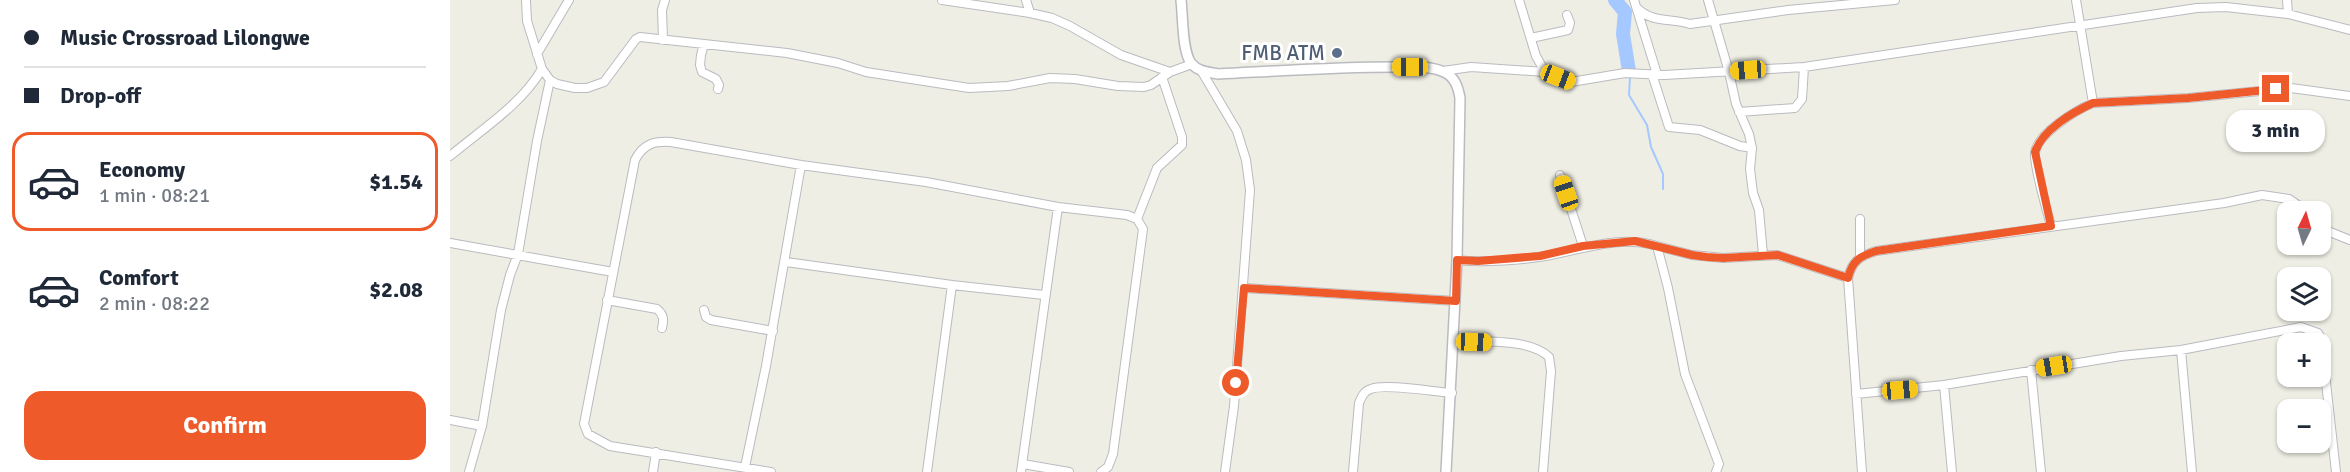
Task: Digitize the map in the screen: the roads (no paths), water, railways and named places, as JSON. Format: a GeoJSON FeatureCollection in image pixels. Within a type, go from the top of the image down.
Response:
{"type":"FeatureCollection","features":[{"type":"Feature","properties":{"kind":"street"},"geometry":{"type":"LineString","coordinates":[[526,0],[527,21],[542,69],[550,81],[575,88],[596,86],[611,75],[638,38],[787,53],[838,63],[866,72],[969,88],[1008,86],[1050,78],[1144,87],[1170,72],[1192,64]]}},
{"type":"Feature","properties":{"kind":"street"},"geometry":{"type":"LineString","coordinates":[[537,54],[569,0]]}},
{"type":"Feature","properties":{"kind":"street"},"geometry":{"type":"LineString","coordinates":[[663,40],[664,0]]}},
{"type":"Feature","properties":{"kind":"street"},"geometry":{"type":"LineString","coordinates":[[942,0],[1030,13],[1070,26],[1121,55],[1170,72]]}},
{"type":"Feature","properties":{"kind":"street"},"geometry":{"type":"LineString","coordinates":[[1026,0],[1030,13]]}},
{"type":"Feature","properties":{"kind":"street"},"geometry":{"type":"LineString","coordinates":[[1181,0],[1186,51],[1192,64],[1202,72],[1238,131],[1246,160],[1250,189],[1234,406],[1225,472]]}},
{"type":"Feature","properties":{"kind":"street"},"geometry":{"type":"LineString","coordinates":[[1519,0],[1545,72]]}},
{"type":"Feature","properties":{"kind":"street"},"geometry":{"type":"LineString","coordinates":[[1634,0],[1670,127],[1700,130],[1740,146],[1752,148]]}},
{"type":"Feature","properties":{"kind":"street"},"geometry":{"type":"LineString","coordinates":[[1708,0],[1739,112],[1749,134],[1752,148],[1750,169],[1753,193],[1759,210],[1762,255]]}},
{"type":"Feature","properties":{"kind":"street"},"geometry":{"type":"LineString","coordinates":[[1638,9],[1649,17],[1690,24],[1788,10],[1895,0]]}},
{"type":"Feature","properties":{"kind":"street"},"geometry":{"type":"LineString","coordinates":[[2076,0],[2093,103]]}},
{"type":"Feature","properties":{"kind":"street"},"geometry":{"type":"LineString","coordinates":[[2287,0],[2288,14]]}},
{"type":"Feature","properties":{"kind":"street"},"geometry":{"type":"LineString","coordinates":[[1202,72],[1218,74],[1362,67],[1426,68],[1443,71],[1471,67],[1545,72],[1571,82],[1625,73],[1729,72],[1804,67],[1874,58],[2002,36],[2037,33],[2080,24],[2197,8],[2226,7],[2288,14],[2350,30]]}},
{"type":"Feature","properties":{"kind":"street"},"geometry":{"type":"LineString","coordinates":[[1531,38],[1568,30],[1570,23],[1568,15]]}},
{"type":"Feature","properties":{"kind":"street"},"geometry":{"type":"LineString","coordinates":[[704,44],[700,65],[702,72],[716,79],[718,89]]}},
{"type":"Feature","properties":{"kind":"street"},"geometry":{"type":"LineString","coordinates":[[1739,112],[1795,108],[1802,99],[1804,67]]}},
{"type":"Feature","properties":{"kind":"street"},"geometry":{"type":"LineString","coordinates":[[450,156],[507,108],[535,81],[542,69]]}},
{"type":"Feature","properties":{"kind":"street"},"geometry":{"type":"LineString","coordinates":[[1443,71],[1454,80],[1460,98],[1456,301],[1446,472]]}},
{"type":"Feature","properties":{"kind":"street"},"geometry":{"type":"LineString","coordinates":[[1137,219],[1157,168],[1182,145],[1182,137],[1162,77]]}},
{"type":"Feature","properties":{"kind":"street"},"geometry":{"type":"LineString","coordinates":[[469,472],[482,426],[501,310],[518,254],[537,141],[550,81]]}},
{"type":"Feature","properties":{"kind":"street"},"geometry":{"type":"LineString","coordinates":[[2051,226],[2035,158],[2037,146],[2051,129],[2093,103],[2188,98],[2291,88],[2350,96]]}},
{"type":"Feature","properties":{"kind":"street"},"geometry":{"type":"LineString","coordinates":[[771,472],[610,446],[588,434],[584,424],[635,160],[644,146],[652,142],[671,142],[801,165],[927,182],[1058,207],[1127,215],[1137,219],[1143,229],[1113,454],[1108,467],[1101,472]]}},
{"type":"Feature","properties":{"kind":"street"},"geometry":{"type":"LineString","coordinates":[[745,467],[786,262],[801,165]]}},
{"type":"Feature","properties":{"kind":"street"},"geometry":{"type":"LineString","coordinates":[[1560,175],[1583,246]]}},
{"type":"Feature","properties":{"kind":"street"},"geometry":{"type":"LineString","coordinates":[[1860,256],[1876,251],[2224,203],[2262,195],[2291,201]]}},
{"type":"Feature","properties":{"kind":"street"},"geometry":{"type":"LineString","coordinates":[[1058,207],[1022,468],[1070,472]]}},
{"type":"Feature","properties":{"kind":"street"},"geometry":{"type":"LineString","coordinates":[[1860,219],[1860,256],[1850,270],[1848,278],[1862,472]]}},
{"type":"Feature","properties":{"kind":"street"},"geometry":{"type":"LineString","coordinates":[[2331,232],[2350,240]]}},
{"type":"Feature","properties":{"kind":"street"},"geometry":{"type":"LineString","coordinates":[[1457,260],[1478,261],[1540,256],[1583,246],[1635,241],[1692,255],[1723,258],[1778,255],[1848,278]]}},
{"type":"Feature","properties":{"kind":"street"},"geometry":{"type":"LineString","coordinates":[[450,243],[613,272]]}},
{"type":"Feature","properties":{"kind":"street"},"geometry":{"type":"LineString","coordinates":[[1657,246],[1685,374],[1718,459],[1718,471]]}},
{"type":"Feature","properties":{"kind":"street"},"geometry":{"type":"LineString","coordinates":[[786,262],[1044,296]]}},
{"type":"Feature","properties":{"kind":"street"},"geometry":{"type":"LineString","coordinates":[[927,472],[952,285]]}},
{"type":"Feature","properties":{"kind":"street"},"geometry":{"type":"LineString","coordinates":[[1244,288],[1456,301]]}},
{"type":"Feature","properties":{"kind":"street"},"geometry":{"type":"LineString","coordinates":[[607,300],[657,309],[662,313],[664,320],[662,328]]}},
{"type":"Feature","properties":{"kind":"street"},"geometry":{"type":"LineString","coordinates":[[704,310],[706,317],[711,320],[773,331]]}},
{"type":"Feature","properties":{"kind":"street"},"geometry":{"type":"LineString","coordinates":[[1856,394],[1944,385],[2121,356],[2181,350],[2301,327],[2318,333],[2322,347],[2336,472]]}},
{"type":"Feature","properties":{"kind":"street"},"geometry":{"type":"LineString","coordinates":[[1454,341],[1526,345],[1538,349],[1549,357],[1551,371],[1543,472]]}},
{"type":"Feature","properties":{"kind":"street"},"geometry":{"type":"LineString","coordinates":[[2181,350],[2192,472]]}},
{"type":"Feature","properties":{"kind":"street"},"geometry":{"type":"LineString","coordinates":[[2031,370],[2041,472]]}},
{"type":"Feature","properties":{"kind":"street"},"geometry":{"type":"LineString","coordinates":[[1944,385],[1952,472]]}},
{"type":"Feature","properties":{"kind":"street"},"geometry":{"type":"LineString","coordinates":[[1353,472],[1359,403],[1367,390],[1381,387],[1452,393]]}},
{"type":"Feature","properties":{"kind":"street"},"geometry":{"type":"LineString","coordinates":[[450,420],[482,426]]}},
{"type":"Feature","properties":{"kind":"street"},"geometry":{"type":"LineString","coordinates":[[653,472],[656,452]]}},
{"type":"Feature","properties":{"kind":"waterway"},"geometry":{"type":"LineString","coordinates":[[1615,0],[1625,12],[1623,34],[1629,71]]}},
{"type":"Feature","properties":{"kind":"waterway"},"geometry":{"type":"LineString","coordinates":[[1630,77],[1629,95],[1647,125],[1651,147],[1663,174],[1663,189]]}},
{"type":"Feature","properties":{"kind":"place","name":"FMB ATM"},"geometry":{"type":"Point","coordinates":[1337,53]}}]}
